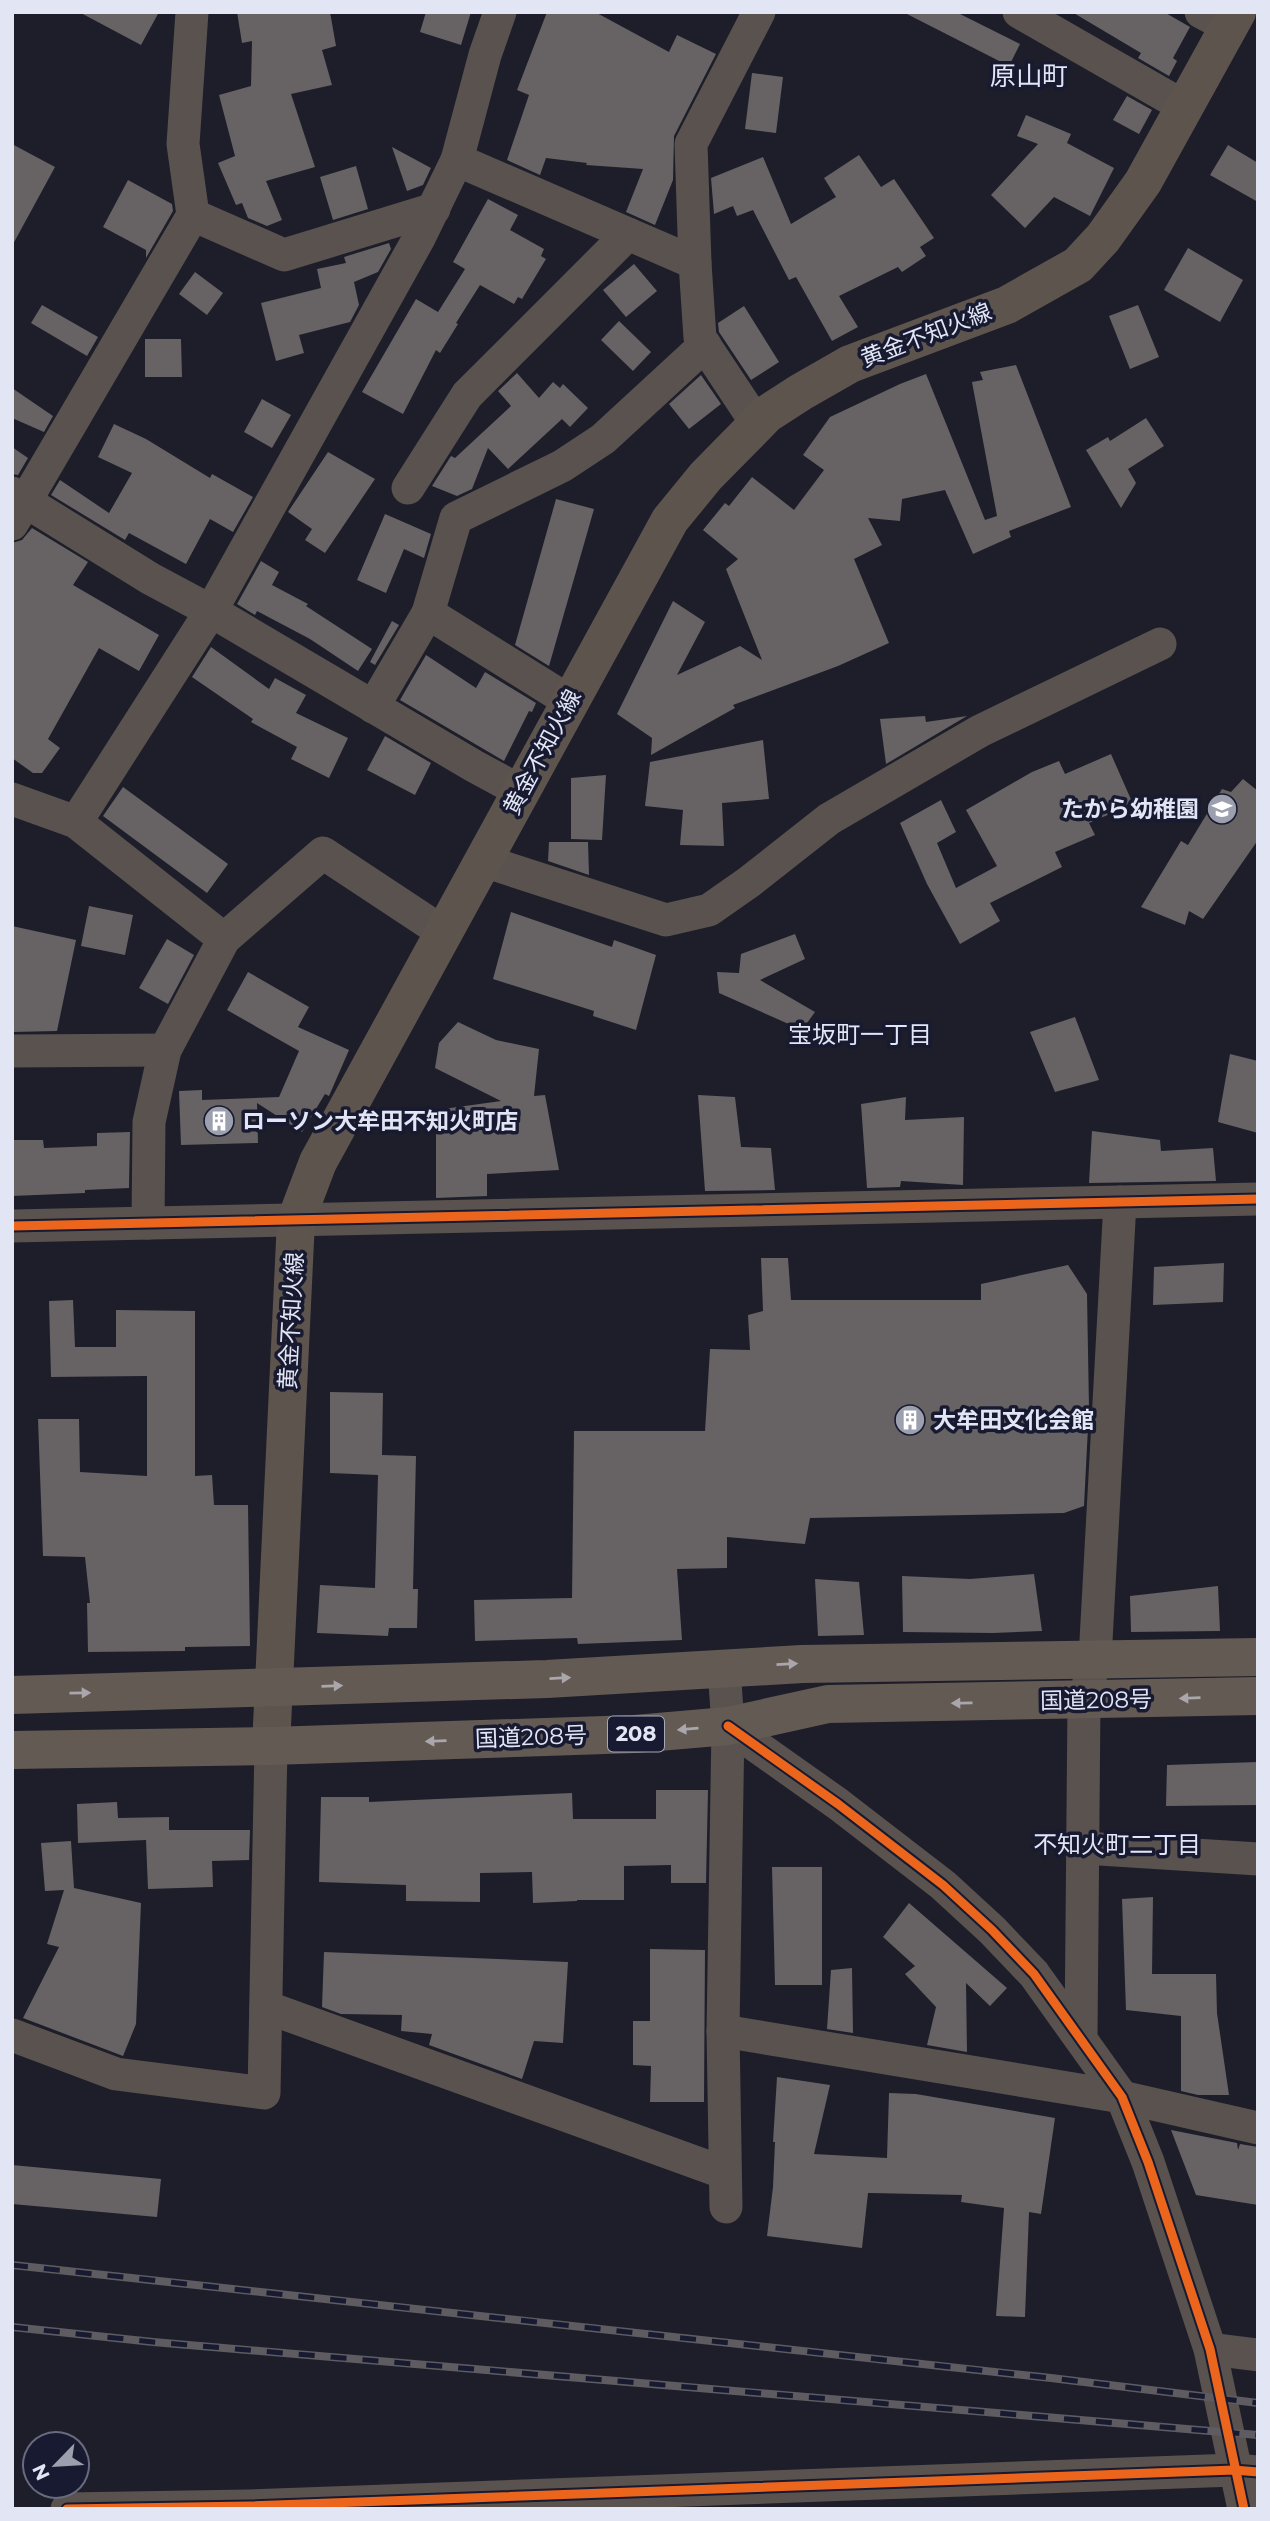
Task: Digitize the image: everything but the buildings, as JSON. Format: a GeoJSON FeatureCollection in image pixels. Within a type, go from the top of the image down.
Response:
{"type":"FeatureCollection","features":[{"type":"Feature","properties":{"kind":"highway","name":"国道208号"},"geometry":{"type":"LineString","coordinates":[[12,1695],[547,1679],[802,1664],[1258,1657]]}},
{"type":"Feature","properties":{"kind":"highway","name":"国道208号"},"geometry":{"type":"LineString","coordinates":[[12,1750],[271,1746],[635,1734],[729,1726],[828,1704],[1258,1696]]}},
{"type":"Feature","properties":{"kind":"main road","name":"黄金不知火線"},"geometry":{"type":"LineString","coordinates":[[271,1746],[296,1220],[318,1162],[484,861],[520,790],[670,520],[706,476],[767,414],[801,391],[850,364],[1007,304],[1078,265],[1103,238],[1143,183],[1185,107],[1222,17]]}},
{"type":"Feature","properties":{"kind":"street"},"geometry":{"type":"LineString","coordinates":[[192,12],[183,144],[193,215],[17,506],[211,611],[520,790]]}},
{"type":"Feature","properties":{"kind":"street"},"geometry":{"type":"LineString","coordinates":[[76,822],[211,611],[434,209],[457,160],[485,55],[500,12]]}},
{"type":"Feature","properties":{"kind":"street"},"geometry":{"type":"LineString","coordinates":[[757,424],[700,338],[691,144],[759,12]]}},
{"type":"Feature","properties":{"kind":"street"},"geometry":{"type":"LineString","coordinates":[[1019,12],[1185,107]]}},
{"type":"Feature","properties":{"kind":"street"},"geometry":{"type":"LineString","coordinates":[[457,160],[695,263]]}},
{"type":"Feature","properties":{"kind":"street"},"geometry":{"type":"LineString","coordinates":[[193,215],[284,255],[434,209]]}},
{"type":"Feature","properties":{"kind":"street"},"geometry":{"type":"LineString","coordinates":[[408,488],[467,395],[628,234]]}},
{"type":"Feature","properties":{"kind":"street"},"geometry":{"type":"LineString","coordinates":[[373,706],[428,613],[456,518],[562,466],[603,439],[705,345]]}},
{"type":"Feature","properties":{"kind":"street"},"geometry":{"type":"LineString","coordinates":[[428,613],[569,701]]}},
{"type":"Feature","properties":{"kind":"street"},"geometry":{"type":"LineString","coordinates":[[484,861],[666,920],[709,910],[841,812],[981,731],[1160,644]]}},
{"type":"Feature","properties":{"kind":"street"},"geometry":{"type":"LineString","coordinates":[[12,799],[76,822],[223,939]]}},
{"type":"Feature","properties":{"kind":"street"},"geometry":{"type":"LineString","coordinates":[[148,1223],[149,1122],[166,1050],[223,939],[323,853],[444,933]]}},
{"type":"Feature","properties":{"kind":"street"},"geometry":{"type":"LineString","coordinates":[[12,1051],[166,1050]]}},
{"type":"Feature","properties":{"kind":"street"},"geometry":{"type":"LineString","coordinates":[[12,1226],[1258,1199]]}},
{"type":"Feature","properties":{"kind":"street"},"geometry":{"type":"LineString","coordinates":[[1082,2037],[1084,1701],[1095,1659],[1121,1202]]}},
{"type":"Feature","properties":{"kind":"street"},"geometry":{"type":"LineString","coordinates":[[724,1668],[729,1726],[723,2031],[726,2207]]}},
{"type":"Feature","properties":{"kind":"street"},"geometry":{"type":"LineString","coordinates":[[729,1726],[838,1804],[943,1885],[992,1930],[1034,1974],[1082,2037],[1122,2097],[1148,2162],[1210,2349],[1230,2438],[1246,2471],[1244,2509]]}},
{"type":"Feature","properties":{"kind":"street"},"geometry":{"type":"LineString","coordinates":[[12,2035],[116,2074],[264,2093],[271,1746]]}},
{"type":"Feature","properties":{"kind":"street"},"geometry":{"type":"LineString","coordinates":[[1084,1848],[1258,1859]]}},
{"type":"Feature","properties":{"kind":"street"},"geometry":{"type":"LineString","coordinates":[[266,2007],[725,2173]]}},
{"type":"Feature","properties":{"kind":"street"},"geometry":{"type":"LineString","coordinates":[[723,2031],[1122,2097],[1258,2127]]}},
{"type":"Feature","properties":{"kind":"street"},"geometry":{"type":"LineString","coordinates":[[1210,2349],[1258,2355]]}},
{"type":"Feature","properties":{"kind":"street"},"geometry":{"type":"LineString","coordinates":[[67,2509],[766,2498],[1246,2471]]}},
{"type":"Feature","properties":{"kind":"railway"},"geometry":{"type":"LineString","coordinates":[[12,2265],[1258,2403]]}},
{"type":"Feature","properties":{"kind":"railway"},"geometry":{"type":"LineString","coordinates":[[12,2327],[153,2342],[1258,2435]]}},
{"type":"Feature","properties":{"kind":"cycle path"},"geometry":{"type":"LineString","coordinates":[[12,1226],[1258,1199]]}},
{"type":"Feature","properties":{"kind":"cycle path"},"geometry":{"type":"LineString","coordinates":[[728,1726],[838,1804],[943,1885],[992,1930],[1034,1974],[1122,2097],[1148,2162],[1210,2349],[1244,2509]]}},
{"type":"Feature","properties":{"kind":"cycle path"},"geometry":{"type":"LineString","coordinates":[[67,2509],[248,2506],[1234,2470],[1258,2472]]}},
{"type":"Feature","properties":{"kind":"place","name":"たから幼稚園"},"geometry":{"type":"Point","coordinates":[1222,809]}},
{"type":"Feature","properties":{"kind":"place","name":"ローソン大牟田不知火町店"},"geometry":{"type":"Point","coordinates":[219,1121]}},
{"type":"Feature","properties":{"kind":"place","name":"大牟田文化会館"},"geometry":{"type":"Point","coordinates":[910,1420]}},
{"type":"Feature","properties":{"kind":"district","name":"原山町"},"geometry":{"type":"Point","coordinates":[1029,76]}},
{"type":"Feature","properties":{"kind":"district","name":"宝坂町一丁目"},"geometry":{"type":"Point","coordinates":[860,1035]}},
{"type":"Feature","properties":{"kind":"district","name":"不知火町二丁目"},"geometry":{"type":"Point","coordinates":[1117,1845]}}]}
